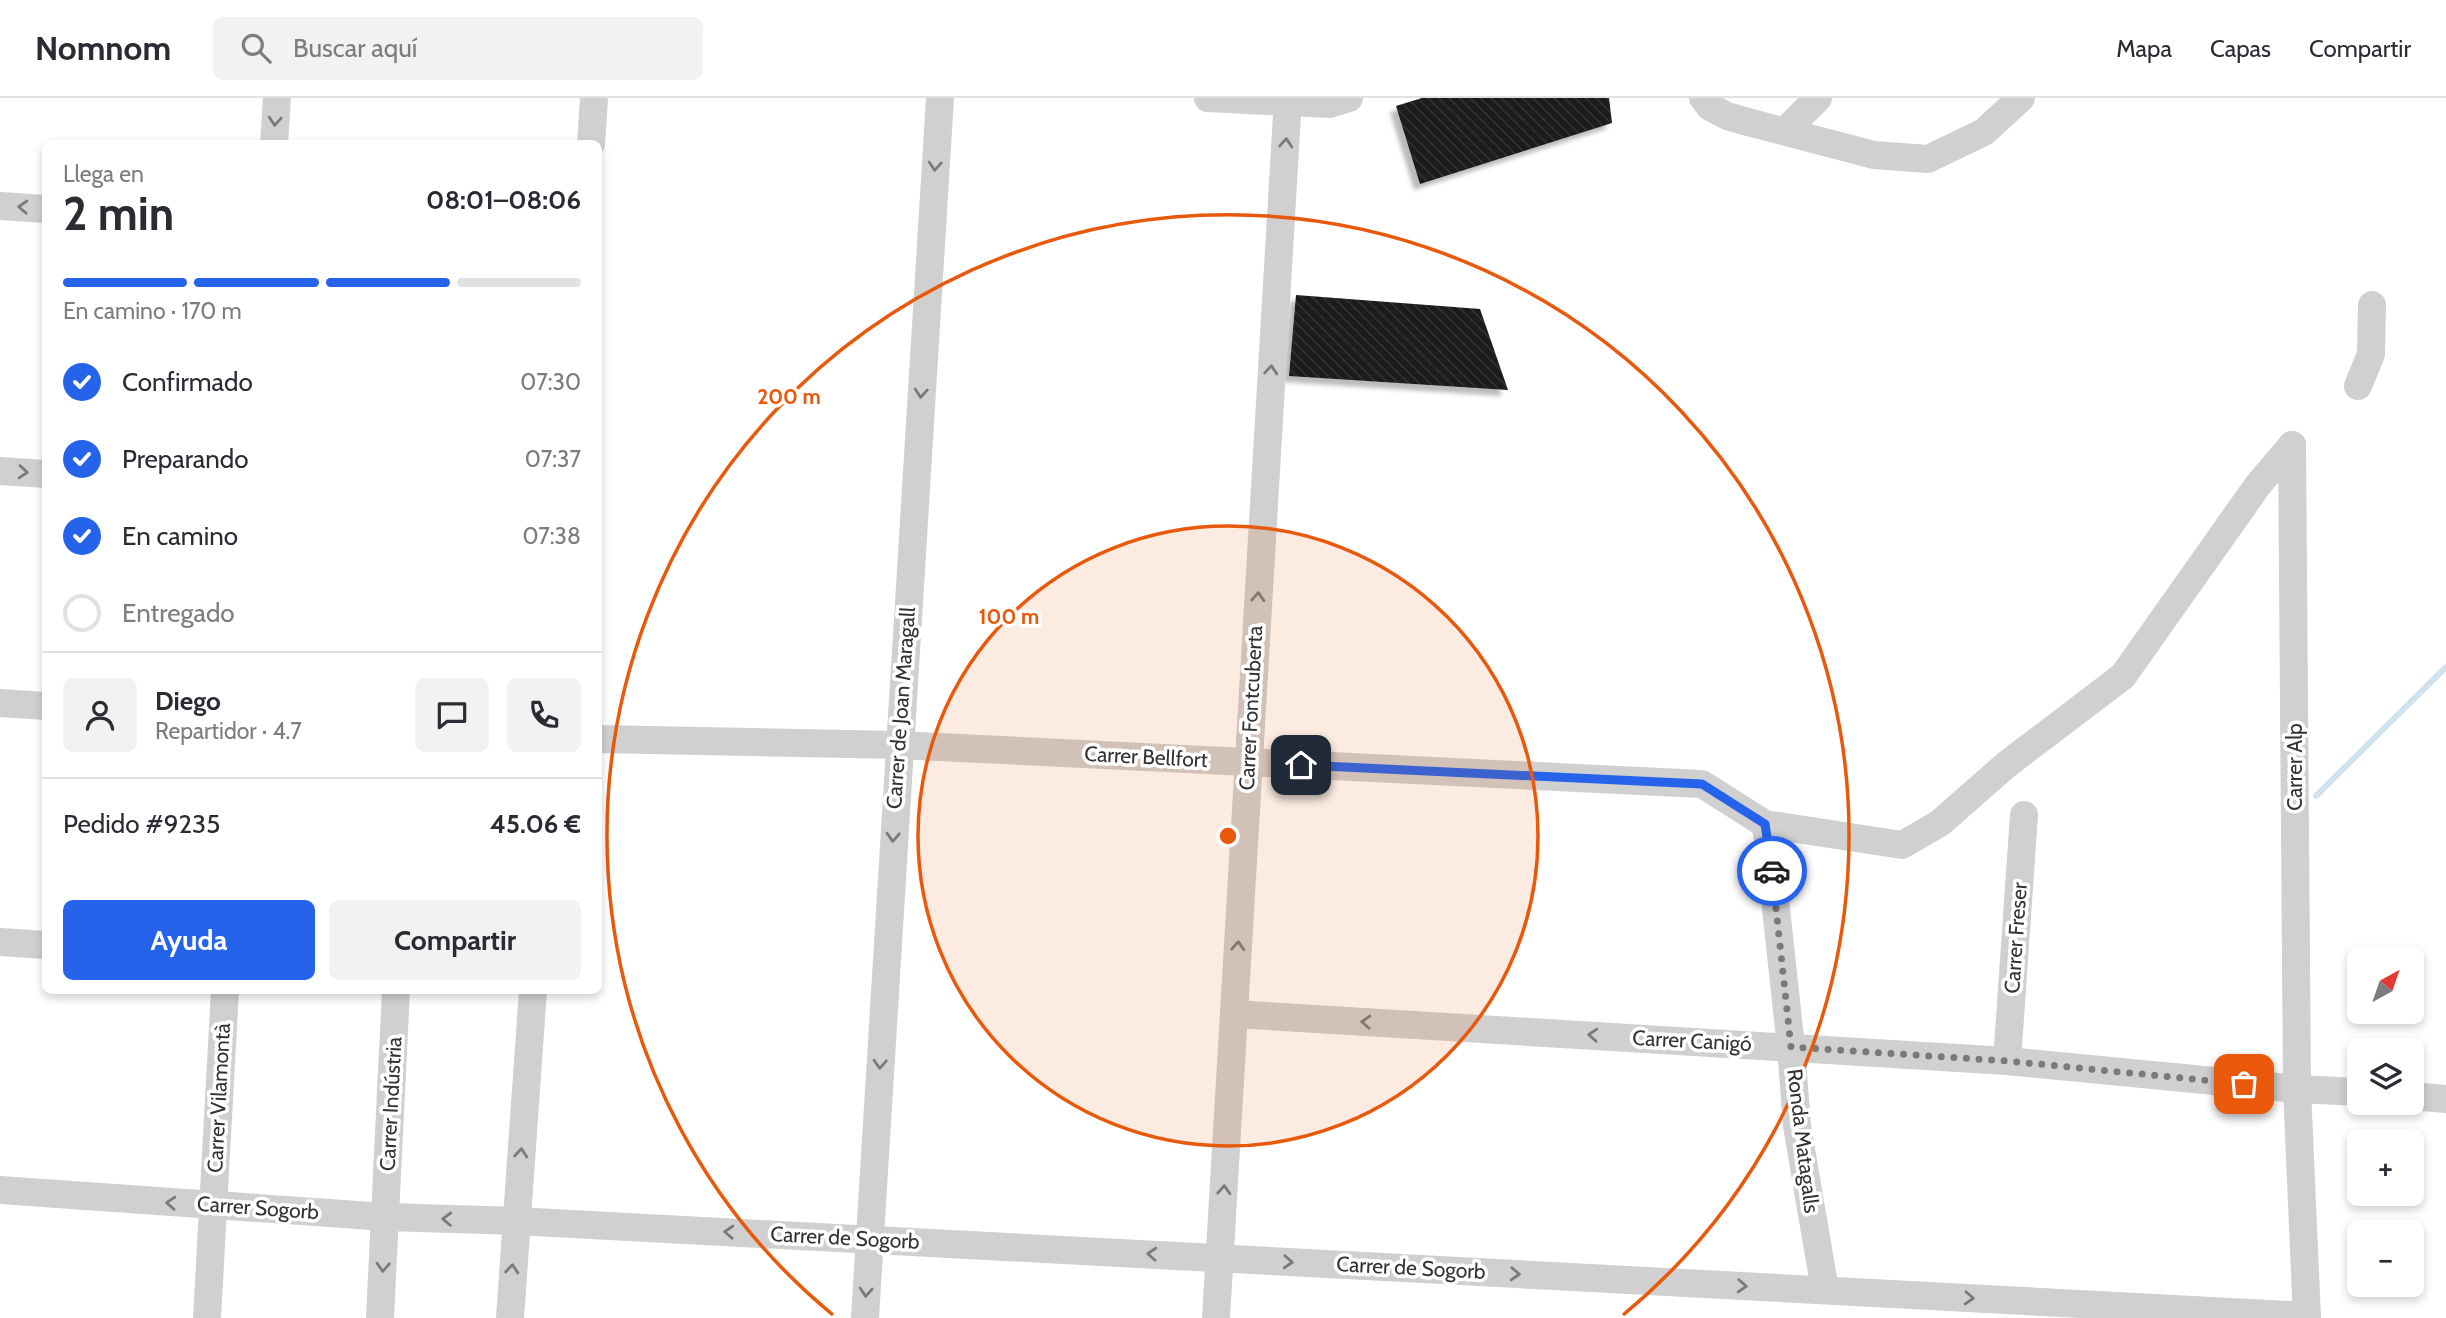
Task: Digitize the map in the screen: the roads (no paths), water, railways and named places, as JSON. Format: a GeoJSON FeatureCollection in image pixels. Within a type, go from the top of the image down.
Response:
{"type":"FeatureCollection","features":[{"type":"Feature","properties":{"kind":"street"},"geometry":{"type":"LineString","coordinates":[[274,140],[277,98]]}},
{"type":"Feature","properties":{"kind":"street"},"geometry":{"type":"LineString","coordinates":[[591,140],[594,98]]}},
{"type":"Feature","properties":{"kind":"street","name":"Carrer de Joan Maragall"},"geometry":{"type":"LineString","coordinates":[[864,1318],[940,98]]}},
{"type":"Feature","properties":{"kind":"street"},"geometry":{"type":"LineString","coordinates":[[1208,98],[1329,104],[1349,98]]}},
{"type":"Feature","properties":{"kind":"street"},"geometry":{"type":"LineString","coordinates":[[1703,98],[1710,107],[1727,116],[1874,155],[1928,159],[1984,132],[2021,98]]}},
{"type":"Feature","properties":{"kind":"street"},"geometry":{"type":"LineString","coordinates":[[1786,130],[1818,98]]}},
{"type":"Feature","properties":{"kind":"street","name":"Carrer Fontcuberta"},"geometry":{"type":"LineString","coordinates":[[1216,1318],[1288,101]]}},
{"type":"Feature","properties":{"kind":"street"},"geometry":{"type":"LineString","coordinates":[[0,206],[42,209]]}},
{"type":"Feature","properties":{"kind":"street"},"geometry":{"type":"LineString","coordinates":[[2358,386],[2371,355],[2372,305]]}},
{"type":"Feature","properties":{"kind":"street","name":"Carrer Alp"},"geometry":{"type":"LineString","coordinates":[[1765,824],[1902,845],[1940,823],[2006,765],[2123,676],[2258,485],[2292,445],[2297,1089],[2307,1317]]}},
{"type":"Feature","properties":{"kind":"street"},"geometry":{"type":"LineString","coordinates":[[0,471],[42,474]]}},
{"type":"Feature","properties":{"kind":"street"},"geometry":{"type":"LineString","coordinates":[[0,703],[42,706]]}},
{"type":"Feature","properties":{"kind":"street","name":"Carrer Bellfort"},"geometry":{"type":"LineString","coordinates":[[602,738],[898,745],[1702,784],[1765,824]]}},
{"type":"Feature","properties":{"kind":"street","name":"Carrer Freser"},"geometry":{"type":"LineString","coordinates":[[2007,1061],[2024,815]]}},
{"type":"Feature","properties":{"kind":"street","name":"Ronda Matagalls"},"geometry":{"type":"LineString","coordinates":[[1765,824],[1791,1047],[1797,1126],[1825,1290]]}},
{"type":"Feature","properties":{"kind":"street"},"geometry":{"type":"LineString","coordinates":[[0,942],[42,945]]}},
{"type":"Feature","properties":{"kind":"street","name":"Carrer Vilamontà"},"geometry":{"type":"LineString","coordinates":[[207,1318],[225,994]]}},
{"type":"Feature","properties":{"kind":"street","name":"Carrer Indústria"},"geometry":{"type":"LineString","coordinates":[[380,1318],[396,994]]}},
{"type":"Feature","properties":{"kind":"street"},"geometry":{"type":"LineString","coordinates":[[510,1318],[533,994]]}},
{"type":"Feature","properties":{"kind":"street","name":"Carrer Canigó"},"geometry":{"type":"LineString","coordinates":[[1234,1014],[2007,1061],[2347,1091]]}},
{"type":"Feature","properties":{"kind":"street"},"geometry":{"type":"LineString","coordinates":[[2424,1097],[2446,1099]]}},
{"type":"Feature","properties":{"kind":"street","name":"Carrer Sogorb"},"geometry":{"type":"LineString","coordinates":[[0,1190],[386,1217],[516,1221]]}},
{"type":"Feature","properties":{"kind":"street","name":"Carrer de Sogorb"},"geometry":{"type":"LineString","coordinates":[[516,1221],[2307,1317]]}},
{"type":"Feature","properties":{"kind":"waterway"},"geometry":{"type":"LineString","coordinates":[[2316,796],[2446,667]]}}]}
